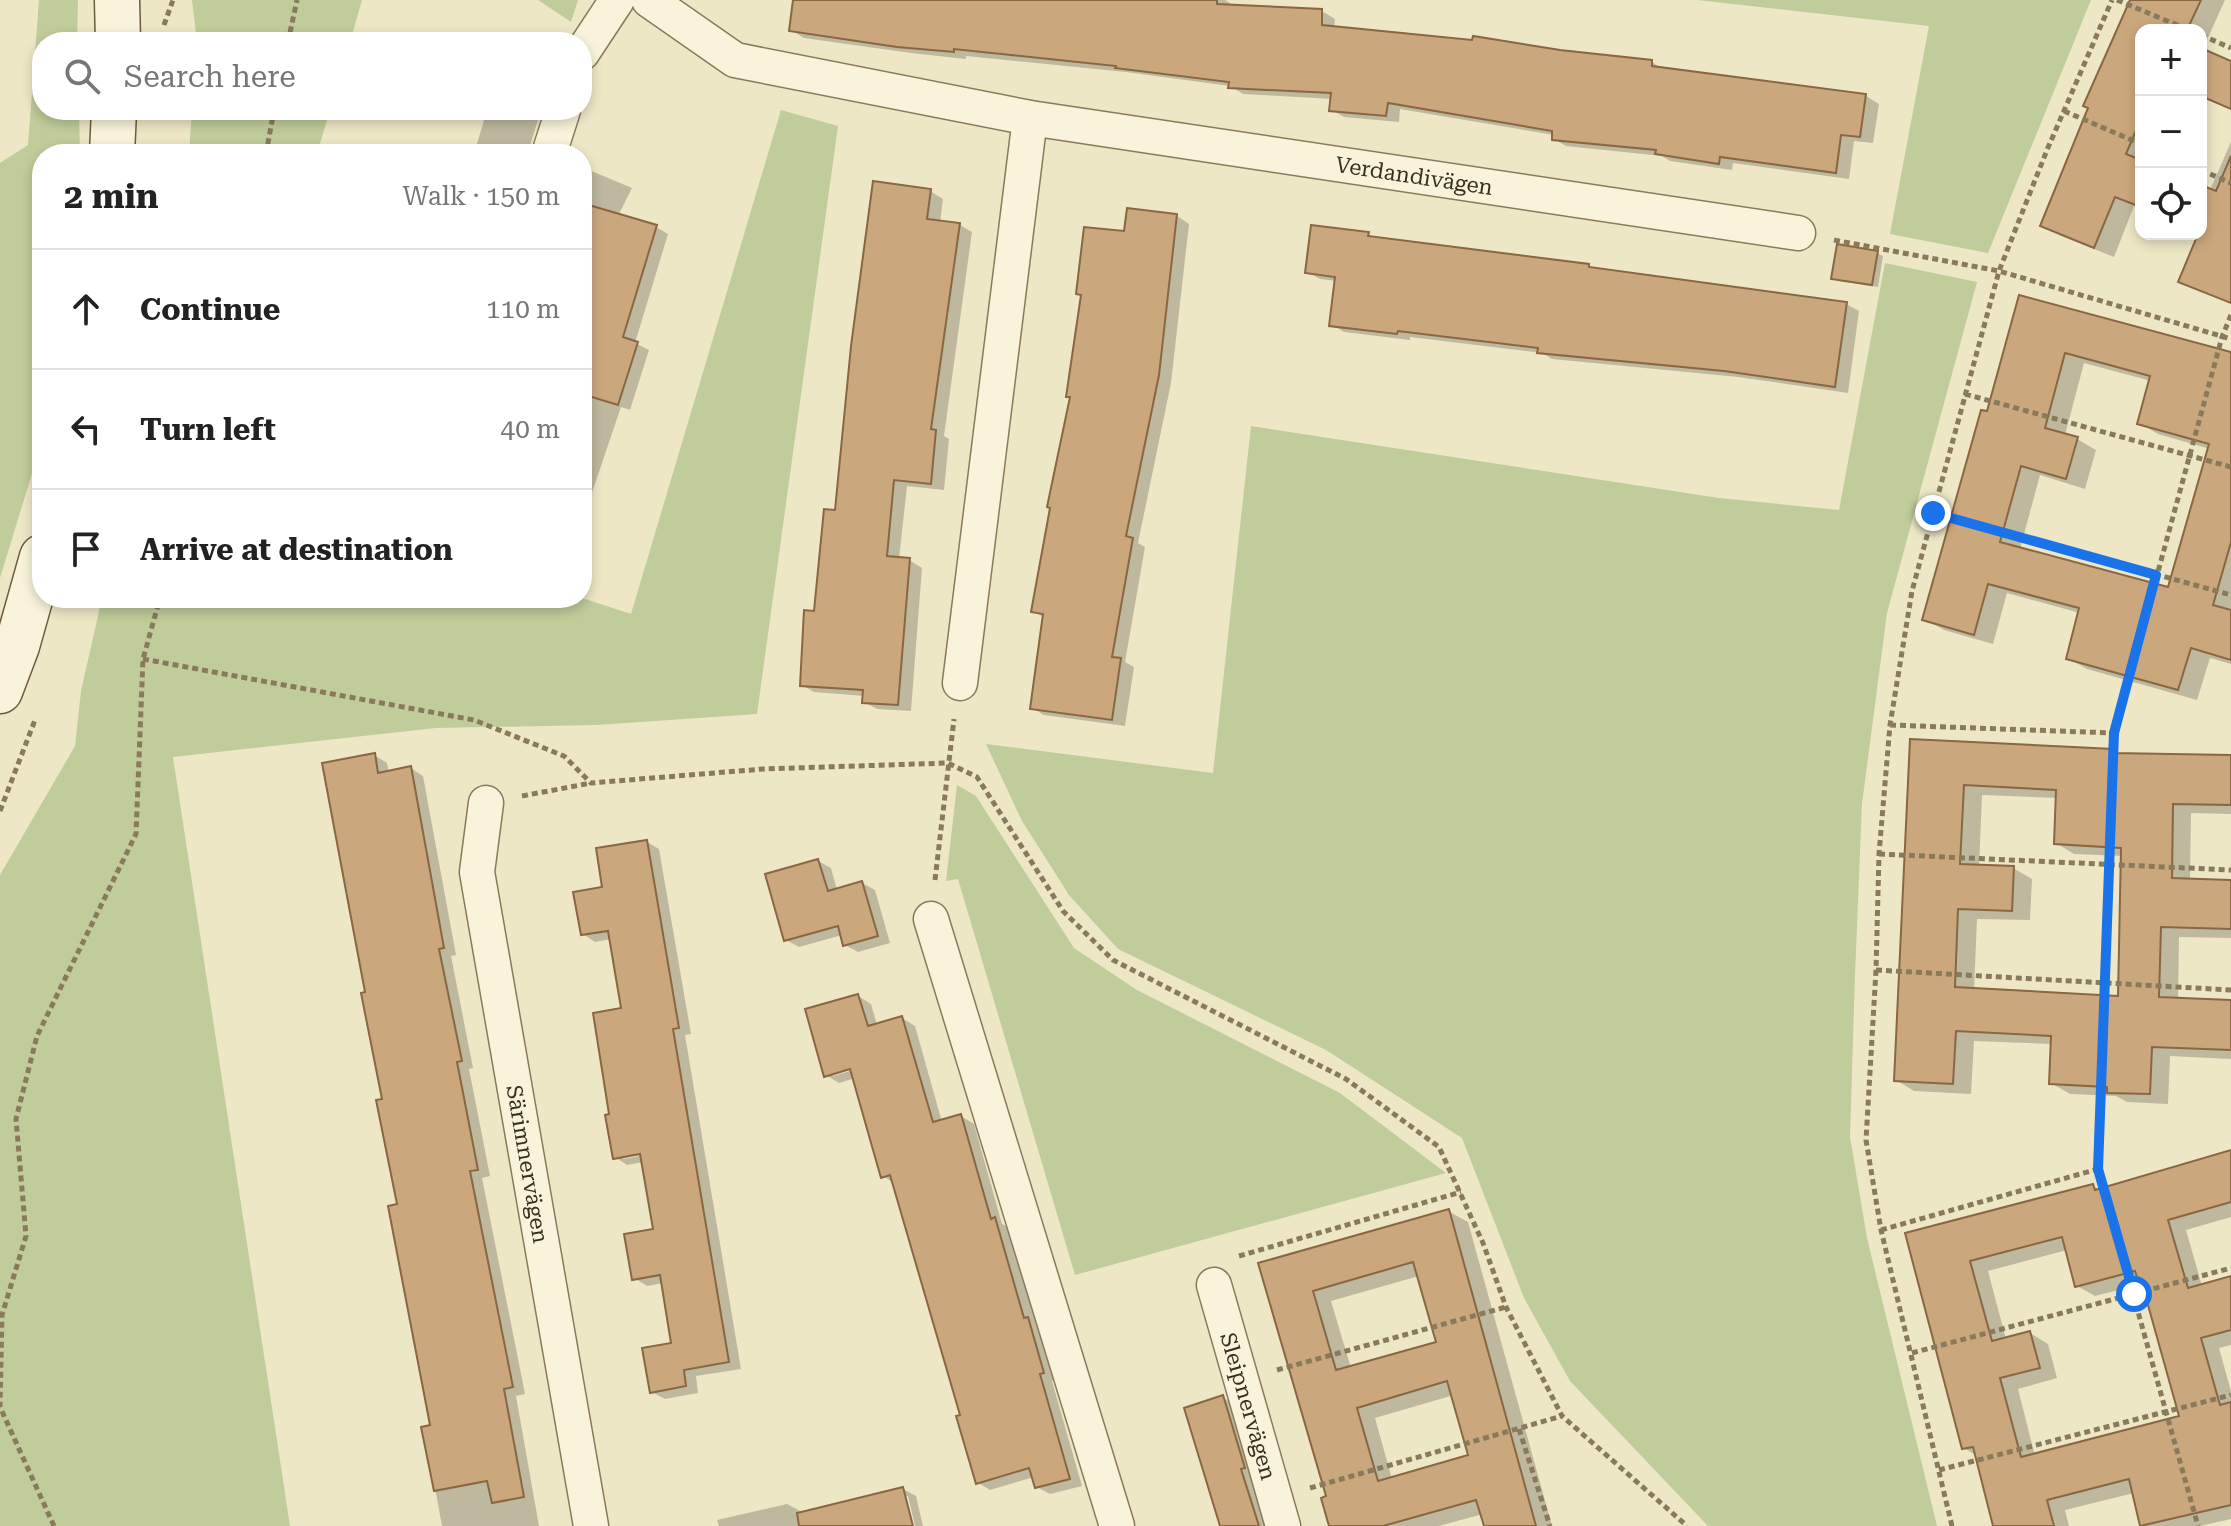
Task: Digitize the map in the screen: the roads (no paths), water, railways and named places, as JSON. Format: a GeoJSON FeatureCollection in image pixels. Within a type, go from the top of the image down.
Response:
{"type":"FeatureCollection","features":[{"type":"Feature","properties":{"kind":"main road"},"geometry":{"type":"LineString","coordinates":[[117,0],[118,32]]}},
{"type":"Feature","properties":{"kind":"main road"},"geometry":{"type":"LineString","coordinates":[[112,144],[114,120]]}},
{"type":"Feature","properties":{"kind":"main road"},"geometry":{"type":"LineString","coordinates":[[0,691],[32,593]]}},
{"type":"Feature","properties":{"kind":"street"},"geometry":{"type":"LineString","coordinates":[[592,38],[617,0]]}},
{"type":"Feature","properties":{"kind":"street","name":"Verdandivägen"},"geometry":{"type":"LineString","coordinates":[[649,0],[735,60],[1030,118],[1798,233]]}},
{"type":"Feature","properties":{"kind":"street"},"geometry":{"type":"LineString","coordinates":[[960,683],[1030,118]]}},
{"type":"Feature","properties":{"kind":"street"},"geometry":{"type":"LineString","coordinates":[[552,144],[560,120]]}},
{"type":"Feature","properties":{"kind":"street","name":"Särimnervägen"},"geometry":{"type":"LineString","coordinates":[[486,803],[477,872],[591,1526]]}},
{"type":"Feature","properties":{"kind":"street"},"geometry":{"type":"LineString","coordinates":[[931,919],[1117,1526]]}},
{"type":"Feature","properties":{"kind":"street","name":"Sleipnervägen"},"geometry":{"type":"LineString","coordinates":[[1214,1285],[1279,1512]]}}]}
